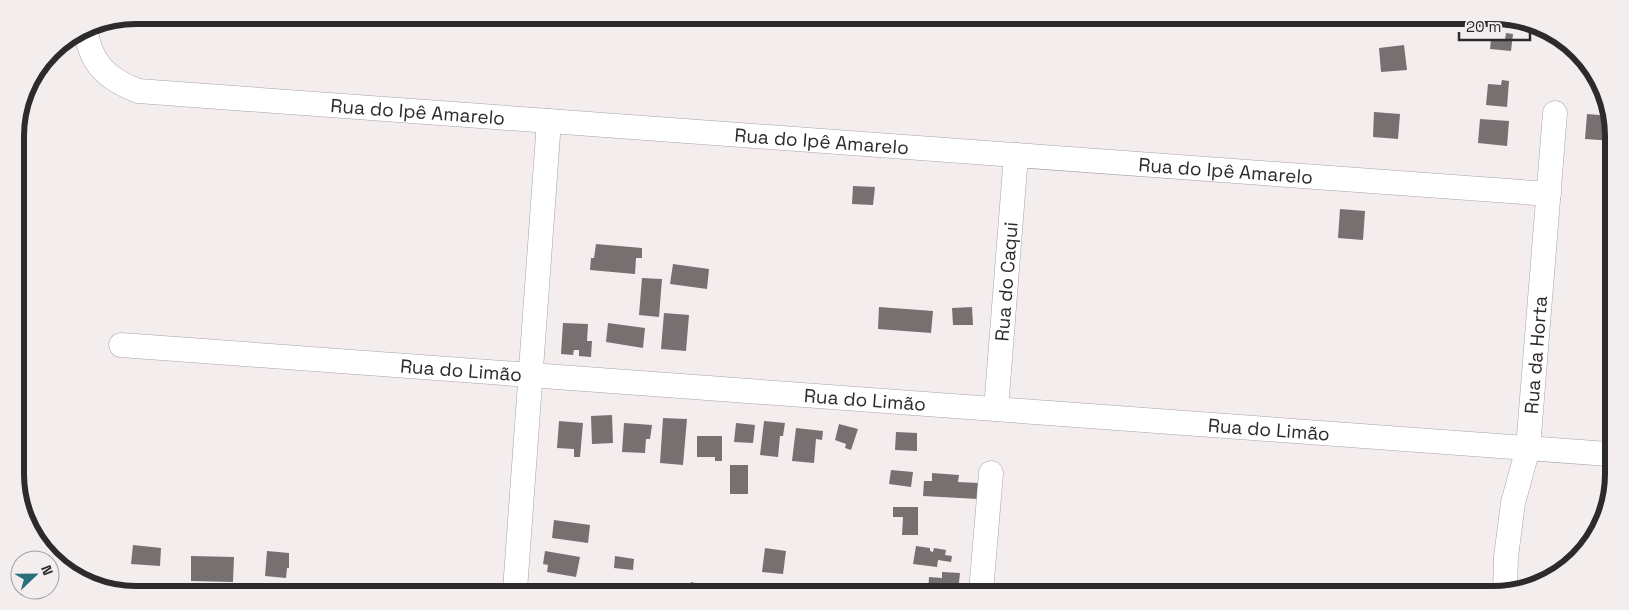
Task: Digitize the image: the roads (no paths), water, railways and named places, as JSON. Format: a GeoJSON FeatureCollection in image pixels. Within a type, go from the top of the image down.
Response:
{"type":"FeatureCollection","features":[{"type":"Feature","properties":{"kind":"street","name":"Rua do Ipê Amarelo"},"geometry":{"type":"LineString","coordinates":[[86,35],[88,44],[100,68],[119,83],[138,90],[1549,194]]}},
{"type":"Feature","properties":{"kind":"street","name":"Rua da Horta"},"geometry":{"type":"LineString","coordinates":[[1505,585],[1506,557],[1513,503],[1528,448],[1555,113]]}},
{"type":"Feature","properties":{"kind":"street"},"geometry":{"type":"LineString","coordinates":[[515,586],[549,121]]}},
{"type":"Feature","properties":{"kind":"street","name":"Rua do Caqui"},"geometry":{"type":"LineString","coordinates":[[996,409],[1016,155]]}},
{"type":"Feature","properties":{"kind":"street","name":"Rua do Limão"},"geometry":{"type":"LineString","coordinates":[[121,345],[1605,454]]}},
{"type":"Feature","properties":{"kind":"street"},"geometry":{"type":"LineString","coordinates":[[982,586],[991,473]]}}]}
